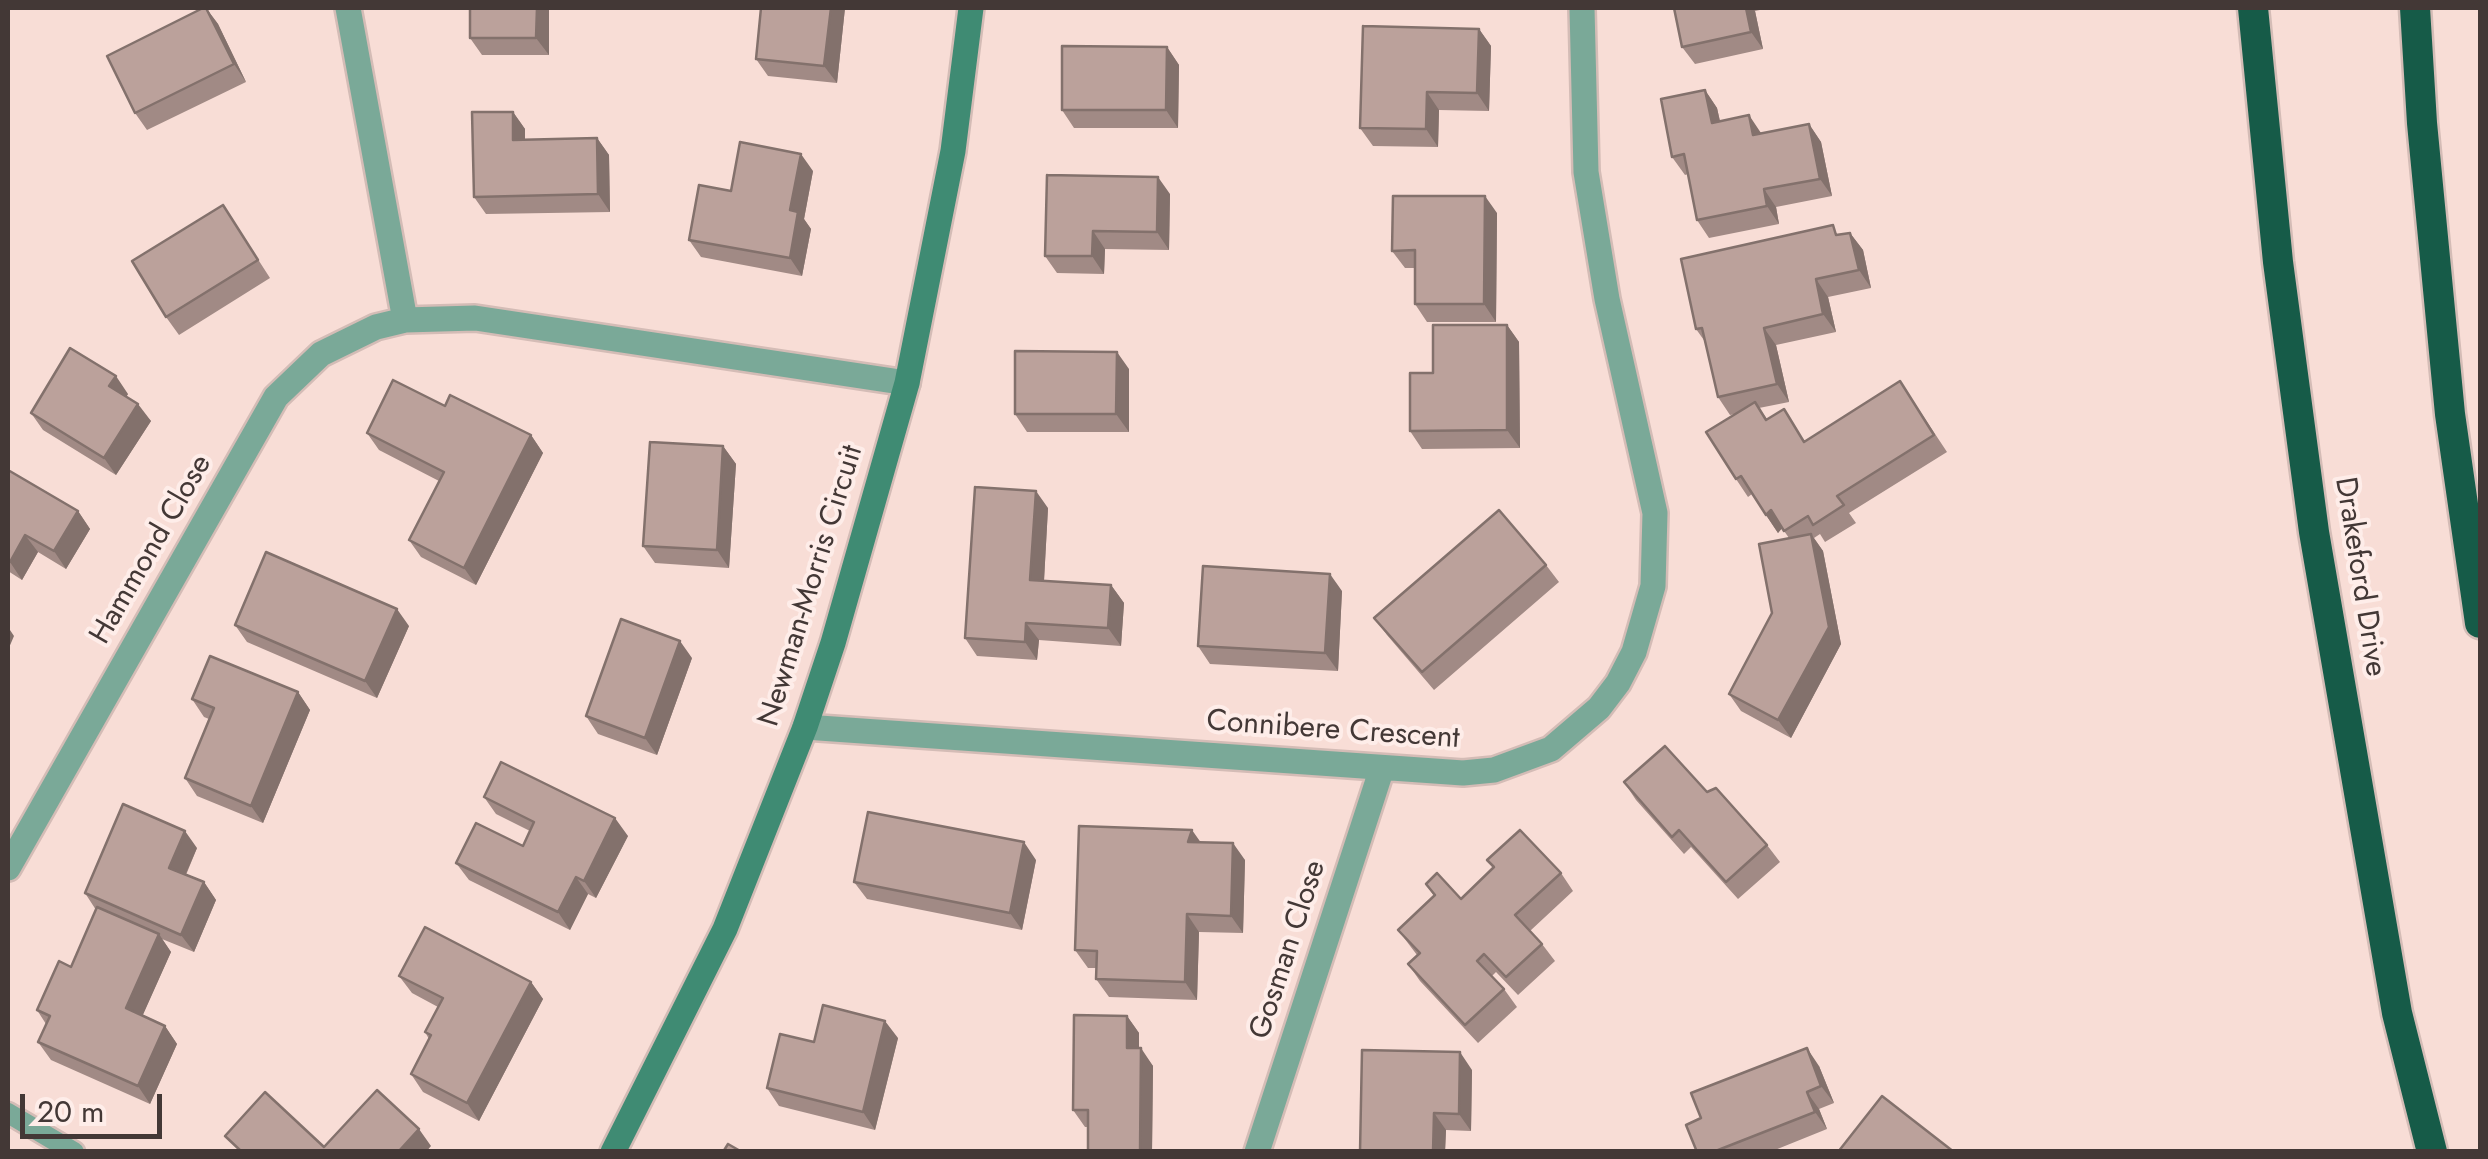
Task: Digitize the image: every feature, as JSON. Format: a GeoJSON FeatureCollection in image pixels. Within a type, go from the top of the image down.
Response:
{"type":"FeatureCollection","features":[{"type":"Feature","properties":{"kind":"highway","name":"Drakeford Drive"},"geometry":{"type":"LineString","coordinates":[[2253,8],[2278,262],[2314,532],[2397,1013],[2432,1152]]}},
{"type":"Feature","properties":{"kind":"highway"},"geometry":{"type":"LineString","coordinates":[[2415,8],[2450,414],[2480,623]]}},
{"type":"Feature","properties":{"kind":"street"},"geometry":{"type":"LineString","coordinates":[[348,8],[405,320]]}},
{"type":"Feature","properties":{"kind":"street","name":"Newman-Morris Circuit"},"geometry":{"type":"LineString","coordinates":[[612,1152],[725,929],[833,643],[907,383],[952,152],[971,8]]}},
{"type":"Feature","properties":{"kind":"street","name":"Connibere Crescent"},"geometry":{"type":"LineString","coordinates":[[804,728],[1463,773],[1494,770],[1551,749],[1599,708],[1634,652],[1653,586],[1654,513],[1607,299],[1586,172],[1582,8]]}},
{"type":"Feature","properties":{"kind":"street","name":"Hammond Close"},"geometry":{"type":"LineString","coordinates":[[8,868],[276,397],[321,354],[376,327],[405,320],[475,318],[907,383]]}},
{"type":"Feature","properties":{"kind":"street","name":"Gosman Close"},"geometry":{"type":"LineString","coordinates":[[1258,1152],[1382,768]]}},
{"type":"Feature","properties":{"kind":"lane"},"geometry":{"type":"LineString","coordinates":[[8,1114],[74,1152]]}},
{"type":"Feature","properties":{"kind":"building"},"geometry":{"type":"Polygon","coordinates":[[[203,8],[234,64],[135,113],[107,56],[203,8]]]}},
{"type":"Feature","properties":{"kind":"building"},"geometry":{"type":"Polygon","coordinates":[[[470,8],[537,8],[536,38],[470,38],[470,8]]]}},
{"type":"Feature","properties":{"kind":"building"},"geometry":{"type":"Polygon","coordinates":[[[761,8],[831,8],[824,66],[756,59],[761,8]]]}},
{"type":"Feature","properties":{"kind":"building"},"geometry":{"type":"Polygon","coordinates":[[[1674,8],[1746,8],[1751,32],[1682,47],[1674,8]]]}},
{"type":"Feature","properties":{"kind":"building"},"geometry":{"type":"Polygon","coordinates":[[[1363,26],[1479,29],[1477,93],[1427,92],[1426,129],[1360,128],[1363,26]]]}},
{"type":"Feature","properties":{"kind":"building"},"geometry":{"type":"Polygon","coordinates":[[[1062,46],[1167,47],[1166,110],[1062,110],[1062,46]]]}},
{"type":"Feature","properties":{"kind":"building"},"geometry":{"type":"Polygon","coordinates":[[[1705,90],[1712,123],[1749,115],[1753,135],[1809,124],[1820,179],[1764,189],[1767,206],[1697,220],[1684,154],[1672,157],[1661,99],[1705,90]]]}},
{"type":"Feature","properties":{"kind":"building"},"geometry":{"type":"Polygon","coordinates":[[[472,112],[513,112],[513,140],[597,138],[598,194],[474,197],[472,112]]]}},
{"type":"Feature","properties":{"kind":"building"},"geometry":{"type":"Polygon","coordinates":[[[740,142],[801,154],[790,210],[798,212],[790,258],[689,240],[699,185],[731,191],[740,142]]]}},
{"type":"Feature","properties":{"kind":"building"},"geometry":{"type":"Polygon","coordinates":[[[1047,175],[1158,177],[1157,232],[1093,231],[1092,256],[1045,256],[1047,175]]]}},
{"type":"Feature","properties":{"kind":"building"},"geometry":{"type":"Polygon","coordinates":[[[1393,196],[1485,196],[1484,304],[1415,304],[1415,250],[1392,251],[1393,196]]]}},
{"type":"Feature","properties":{"kind":"building"},"geometry":{"type":"Polygon","coordinates":[[[223,205],[258,260],[166,317],[132,261],[223,205]]]}},
{"type":"Feature","properties":{"kind":"building"},"geometry":{"type":"Polygon","coordinates":[[[1833,225],[1836,235],[1850,233],[1859,270],[1816,279],[1823,314],[1764,328],[1777,384],[1718,397],[1702,328],[1696,329],[1681,259],[1833,225]]]}},
{"type":"Feature","properties":{"kind":"building"},"geometry":{"type":"Polygon","coordinates":[[[1433,325],[1507,325],[1507,430],[1410,431],[1410,373],[1433,373],[1433,325]]]}},
{"type":"Feature","properties":{"kind":"building"},"geometry":{"type":"Polygon","coordinates":[[[70,348],[116,376],[109,386],[138,404],[104,458],[31,413],[70,348]]]}},
{"type":"Feature","properties":{"kind":"building"},"geometry":{"type":"Polygon","coordinates":[[[1015,351],[1117,352],[1116,414],[1015,414],[1015,351]]]}},
{"type":"Feature","properties":{"kind":"building"},"geometry":{"type":"Polygon","coordinates":[[[393,380],[445,406],[450,395],[531,435],[464,568],[409,540],[444,472],[367,433],[393,380]]]}},
{"type":"Feature","properties":{"kind":"building"},"geometry":{"type":"Polygon","coordinates":[[[1900,381],[1934,435],[1837,496],[1844,505],[1813,525],[1808,516],[1784,531],[1771,510],[1766,515],[1741,476],[1736,479],[1706,432],[1755,402],[1766,420],[1784,409],[1804,442],[1900,381]]]}},
{"type":"Feature","properties":{"kind":"building"},"geometry":{"type":"Polygon","coordinates":[[[650,442],[723,446],[717,550],[643,546],[650,442]]]}},
{"type":"Feature","properties":{"kind":"building"},"geometry":{"type":"Polygon","coordinates":[[[8,470],[78,511],[54,551],[25,535],[8,561],[8,470]]]}},
{"type":"Feature","properties":{"kind":"building"},"geometry":{"type":"Polygon","coordinates":[[[975,487],[1036,491],[1030,580],[1111,585],[1108,628],[1026,623],[1025,642],[965,638],[975,487]]]}},
{"type":"Feature","properties":{"kind":"building"},"geometry":{"type":"Polygon","coordinates":[[[1499,510],[1546,565],[1422,672],[1374,618],[1499,510]]]}},
{"type":"Feature","properties":{"kind":"building"},"geometry":{"type":"Polygon","coordinates":[[[1811,534],[1829,627],[1778,720],[1729,694],[1772,613],[1759,544],[1811,534]]]}},
{"type":"Feature","properties":{"kind":"building"},"geometry":{"type":"Polygon","coordinates":[[[266,552],[397,609],[365,681],[235,625],[266,552]]]}},
{"type":"Feature","properties":{"kind":"building"},"geometry":{"type":"Polygon","coordinates":[[[1203,566],[1330,574],[1325,653],[1198,646],[1203,566]]]}},
{"type":"Feature","properties":{"kind":"building"},"geometry":{"type":"Polygon","coordinates":[[[621,619],[680,641],[645,738],[586,716],[621,619]]]}},
{"type":"Feature","properties":{"kind":"building"},"geometry":{"type":"Polygon","coordinates":[[[210,656],[298,692],[251,806],[185,778],[214,708],[192,699],[210,656]]]}},
{"type":"Feature","properties":{"kind":"building"},"geometry":{"type":"Polygon","coordinates":[[[1665,746],[1707,792],[1716,788],[1767,845],[1726,882],[1679,830],[1672,837],[1624,782],[1665,746]]]}},
{"type":"Feature","properties":{"kind":"building"},"geometry":{"type":"Polygon","coordinates":[[[501,762],[615,818],[584,881],[576,877],[558,912],[456,863],[476,823],[523,846],[534,822],[484,797],[501,762]]]}},
{"type":"Feature","properties":{"kind":"building"},"geometry":{"type":"Polygon","coordinates":[[[123,804],[185,831],[169,868],[204,882],[181,935],[85,893],[123,804]]]}},
{"type":"Feature","properties":{"kind":"building"},"geometry":{"type":"Polygon","coordinates":[[[868,812],[1024,842],[1010,913],[854,882],[868,812]]]}},
{"type":"Feature","properties":{"kind":"building"},"geometry":{"type":"Polygon","coordinates":[[[1079,826],[1192,830],[1188,842],[1233,843],[1231,916],[1187,914],[1185,982],[1096,979],[1097,951],[1075,950],[1079,826]]]}},
{"type":"Feature","properties":{"kind":"building"},"geometry":{"type":"Polygon","coordinates":[[[1520,830],[1561,873],[1515,915],[1542,944],[1506,977],[1484,954],[1477,961],[1504,989],[1465,1025],[1408,964],[1420,953],[1398,930],[1435,895],[1426,884],[1437,873],[1461,899],[1494,867],[1487,860],[1520,830]]]}},
{"type":"Feature","properties":{"kind":"building"},"geometry":{"type":"Polygon","coordinates":[[[97,907],[159,934],[126,1008],[165,1026],[138,1086],[38,1042],[50,1016],[37,1010],[59,961],[71,967],[97,907]]]}},
{"type":"Feature","properties":{"kind":"building"},"geometry":{"type":"Polygon","coordinates":[[[425,927],[531,982],[467,1103],[411,1074],[431,1035],[425,1032],[443,998],[399,976],[425,927]]]}},
{"type":"Feature","properties":{"kind":"building"},"geometry":{"type":"Polygon","coordinates":[[[823,1005],[885,1021],[863,1112],[767,1088],[780,1034],[814,1042],[823,1005]]]}},
{"type":"Feature","properties":{"kind":"building"},"geometry":{"type":"Polygon","coordinates":[[[1074,1015],[1127,1016],[1127,1048],[1141,1048],[1140,1152],[1088,1152],[1088,1110],[1073,1110],[1074,1015]]]}},
{"type":"Feature","properties":{"kind":"building"},"geometry":{"type":"Polygon","coordinates":[[[1807,1048],[1821,1086],[1807,1092],[1815,1112],[1713,1152],[1697,1152],[1686,1125],[1701,1118],[1691,1093],[1807,1048]]]}},
{"type":"Feature","properties":{"kind":"building"},"geometry":{"type":"Polygon","coordinates":[[[1362,1050],[1460,1052],[1459,1114],[1434,1113],[1433,1152],[1360,1152],[1362,1050]]]}},
{"type":"Feature","properties":{"kind":"building"},"geometry":{"type":"Polygon","coordinates":[[[377,1090],[419,1129],[398,1152],[242,1152],[225,1136],[265,1092],[324,1147],[377,1090]]]}},
{"type":"Feature","properties":{"kind":"building"},"geometry":{"type":"Polygon","coordinates":[[[1882,1096],[1954,1152],[1838,1152],[1882,1096]]]}},
{"type":"Feature","properties":{"kind":"building"},"geometry":{"type":"Polygon","coordinates":[[[728,1144],[742,1152],[723,1152],[728,1144]]]}}]}
